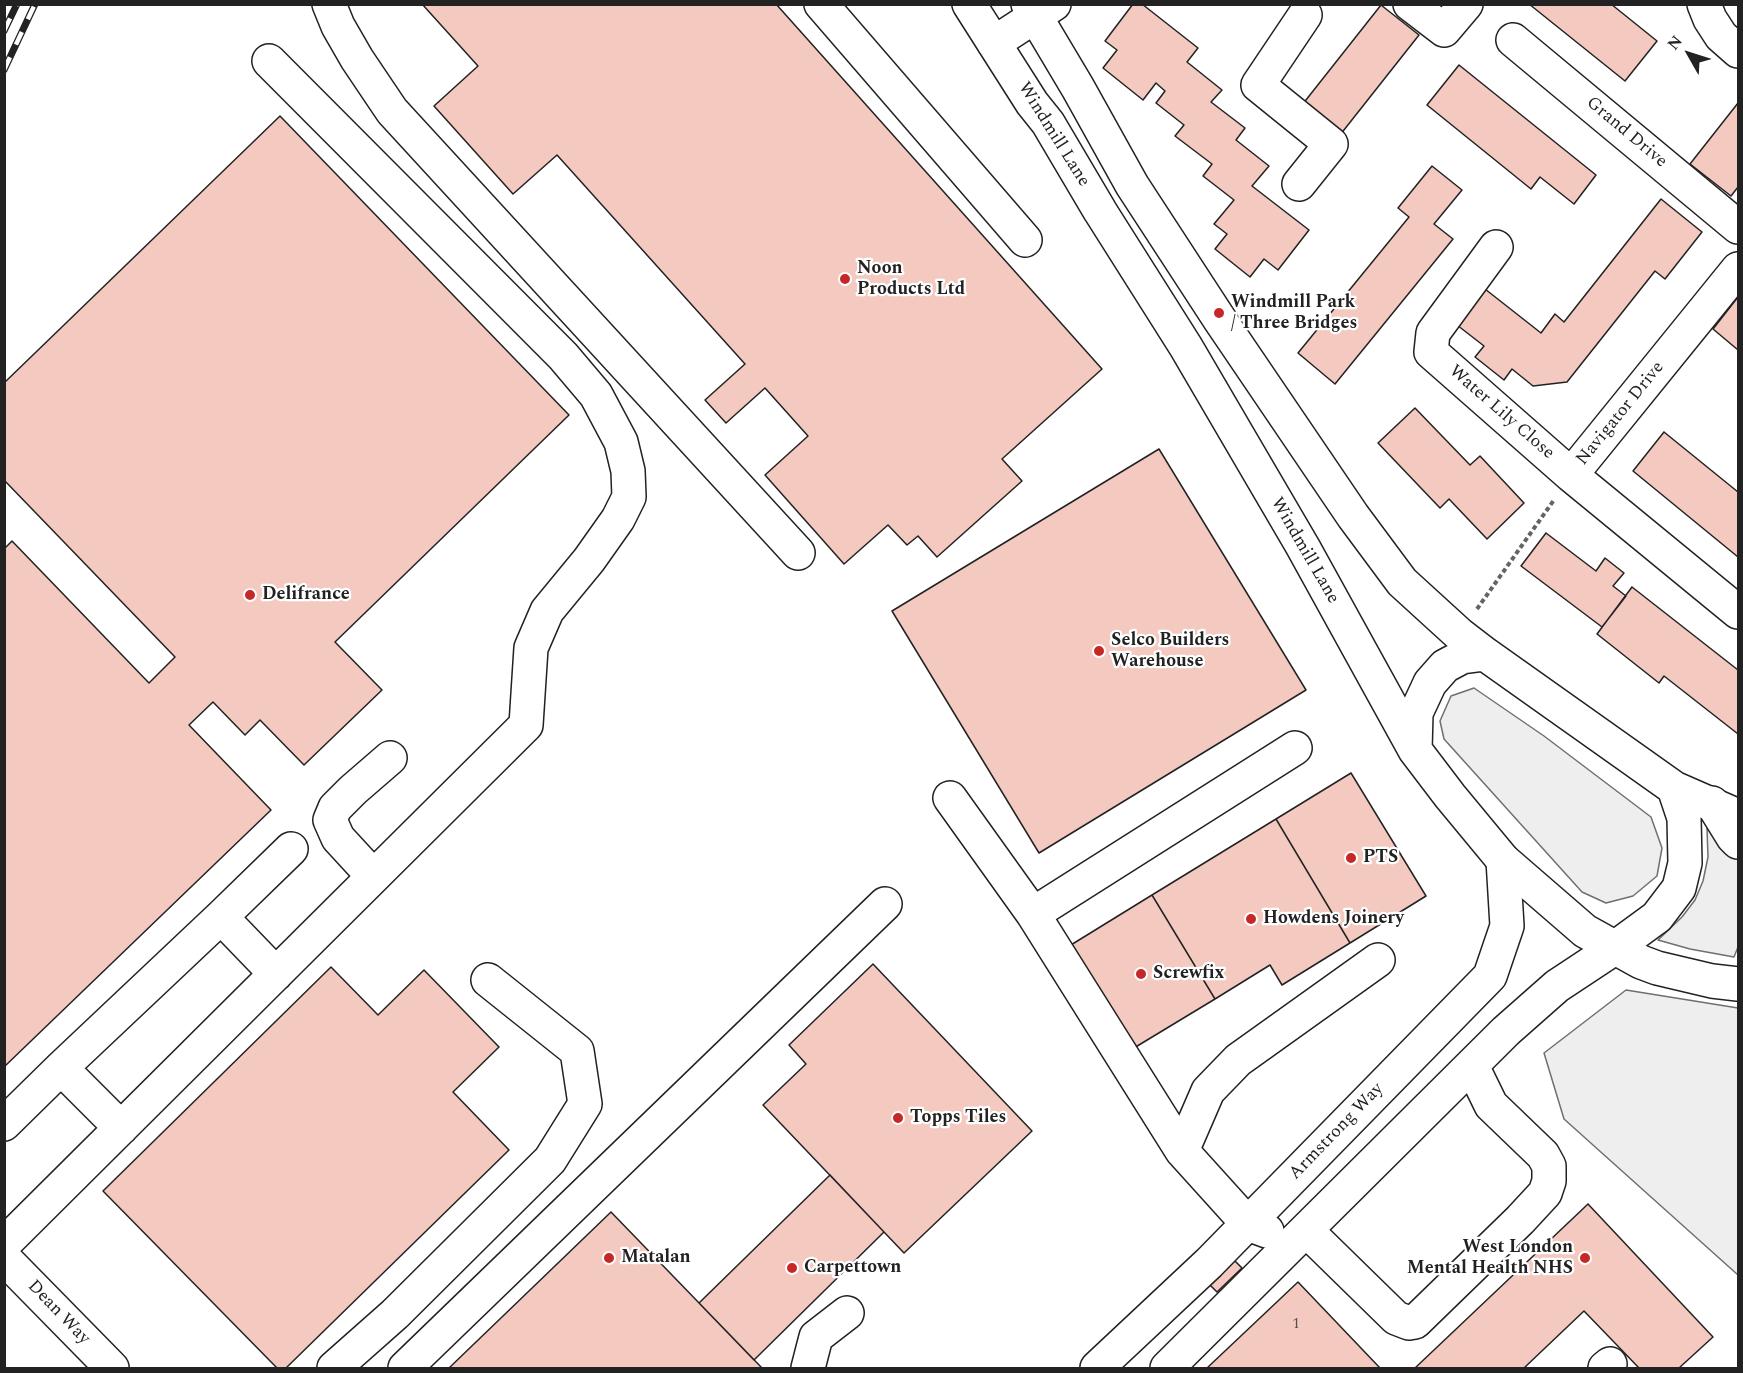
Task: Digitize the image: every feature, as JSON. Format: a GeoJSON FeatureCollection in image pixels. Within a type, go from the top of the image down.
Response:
{"type":"FeatureCollection","features":[{"type":"Feature","properties":{"kind":"street"},"geometry":{"type":"LineString","coordinates":[[329,4],[338,26],[357,59],[392,111],[798,553]]}},
{"type":"Feature","properties":{"kind":"street"},"geometry":{"type":"LineString","coordinates":[[821,4],[1025,240]]}},
{"type":"Feature","properties":{"kind":"street","name":"Windmill Lane"},"geometry":{"type":"LineString","coordinates":[[969,4],[1032,103],[1048,123],[1100,211],[1192,357],[1303,547],[1415,750],[1450,796],[1503,860],[1585,931],[1641,962],[1657,968],[1712,981],[1738,984]]}},
{"type":"Feature","properties":{"kind":"street"},"geometry":{"type":"LineString","coordinates":[[1410,4],[1444,30],[1466,4]]}},
{"type":"Feature","properties":{"kind":"street"},"geometry":{"type":"LineString","coordinates":[[1704,4],[1721,36],[1738,51]]}},
{"type":"Feature","properties":{"kind":"street"},"geometry":{"type":"LineString","coordinates":[[1299,184],[1331,144],[1258,85],[1304,8]]}},
{"type":"Feature","properties":{"kind":"street"},"geometry":{"type":"LineString","coordinates":[[994,43],[1039,9],[1132,185],[1353,516],[1402,582],[1459,634],[1485,654],[1674,788],[1725,810],[1733,837],[1738,842]]}},
{"type":"Feature","properties":{"kind":"street","name":"Grand Drive"},"geometry":{"type":"LineString","coordinates":[[1513,40],[1738,227]]}},
{"type":"Feature","properties":{"kind":"street"},"geometry":{"type":"LineString","coordinates":[[4,1244],[526,725],[531,648],[547,611],[589,560],[618,519],[629,497],[628,471],[621,442],[596,395],[563,356],[269,61]]}},
{"type":"Feature","properties":{"kind":"street","name":"Water Lily Close"},"geometry":{"type":"LineString","coordinates":[[1496,247],[1432,333],[1431,352],[1571,475]]}},
{"type":"Feature","properties":{"kind":"street","name":"Navigator Drive"},"geometry":{"type":"LineString","coordinates":[[1738,269],[1571,475],[1738,612]]}},
{"type":"Feature","properties":{"kind":"street"},"geometry":{"type":"LineString","coordinates":[[1415,750],[1416,713],[1430,683],[1444,666],[1462,657],[1485,654]]}},
{"type":"Feature","properties":{"kind":"street"},"geometry":{"type":"LineString","coordinates":[[1033,914],[1295,748]]}},
{"type":"Feature","properties":{"kind":"street"},"geometry":{"type":"LineString","coordinates":[[373,876],[338,838],[330,820],[335,808],[352,790],[390,758]]}},
{"type":"Feature","properties":{"kind":"street"},"geometry":{"type":"LineString","coordinates":[[1167,1368],[1506,1031],[1557,986],[1657,917],[1678,888],[1685,863],[1684,818],[1674,788]]}},
{"type":"Feature","properties":{"kind":"street"},"geometry":{"type":"LineString","coordinates":[[950,798],[1033,914],[1182,1151],[1248,1224],[1269,1232],[1313,1223]]}},
{"type":"Feature","properties":{"kind":"street"},"geometry":{"type":"LineString","coordinates":[[4,1124],[291,849]]}},
{"type":"Feature","properties":{"kind":"street","name":"Armstrong Way"},"geometry":{"type":"LineString","coordinates":[[1097,1368],[1209,1263],[1490,976],[1507,926],[1503,860]]}},
{"type":"Feature","properties":{"kind":"street"},"geometry":{"type":"LineString","coordinates":[[405,1368],[885,904]]}},
{"type":"Feature","properties":{"kind":"street"},"geometry":{"type":"LineString","coordinates":[[221,917],[276,974]]}},
{"type":"Feature","properties":{"kind":"street"},"geometry":{"type":"LineString","coordinates":[[1182,1151],[1208,1091],[1238,1060],[1378,960]]}},
{"type":"Feature","properties":{"kind":"street"},"geometry":{"type":"LineString","coordinates":[[334,1368],[395,1314],[550,1160],[585,1104],[577,1051],[488,980]]}},
{"type":"Feature","properties":{"kind":"street"},"geometry":{"type":"LineString","coordinates":[[1313,1223],[1396,1318],[1409,1323],[1415,1322],[1520,1220],[1545,1194],[1549,1181],[1549,1166],[1542,1155],[1491,1104],[1472,1066]]}},
{"type":"Feature","properties":{"kind":"street"},"geometry":{"type":"LineString","coordinates":[[61,1068],[121,1128]]}},
{"type":"Feature","properties":{"kind":"street","name":"Dean Way"},"geometry":{"type":"LineString","coordinates":[[4,1258],[112,1368]]}},
{"type":"Feature","properties":{"kind":"street"},"geometry":{"type":"LineString","coordinates":[[808,1368],[816,1337],[847,1313]]}},
{"type":"Feature","properties":{"kind":"path"},"geometry":{"type":"LineString","coordinates":[[1459,634],[1571,475]]}},
{"type":"Feature","properties":{"kind":"shaded area"},"geometry":{"type":"Polygon","coordinates":[[[1474,688],[1544,736],[1651,817],[1662,848],[1657,876],[1633,896],[1606,903],[1582,892],[1444,739],[1440,721],[1451,696],[1474,688]]]}},
{"type":"Feature","properties":{"kind":"shaded area"},"geometry":{"type":"Polygon","coordinates":[[[1707,829],[1738,852],[1738,947],[1734,957],[1658,940],[1682,917],[1695,900],[1703,881],[1708,857],[1707,829]]]}},
{"type":"Feature","properties":{"kind":"shaded area"},"geometry":{"type":"Polygon","coordinates":[[[1626,990],[1738,1008],[1738,1275],[1564,1119],[1544,1053],[1626,990]]]}},
{"type":"Feature","properties":{"kind":"building","name":"Noon Products Ltd"},"geometry":{"type":"Polygon","coordinates":[[[422,4],[776,4],[1102,369],[1002,459],[1022,481],[937,557],[918,536],[907,545],[888,525],[844,564],[765,475],[808,436],[765,388],[726,423],[705,400],[745,364],[557,155],[513,194],[434,106],[478,66],[422,4]]]}},
{"type":"Feature","properties":{"kind":"building"},"geometry":{"type":"Polygon","coordinates":[[[1133,4],[1142,4],[1198,48],[1187,62],[1222,90],[1211,102],[1245,128],[1236,140],[1269,166],[1252,186],[1309,230],[1278,270],[1264,259],[1250,277],[1215,249],[1227,234],[1214,224],[1234,200],[1203,176],[1212,164],[1175,136],[1184,125],[1156,103],[1165,91],[1156,83],[1143,100],[1103,68],[1117,50],[1105,41],[1133,4]]]}},
{"type":"Feature","properties":{"kind":"building"},"geometry":{"type":"Polygon","coordinates":[[[1529,4],[1611,4],[1657,41],[1625,81],[1529,4]]]}},
{"type":"Feature","properties":{"kind":"building"},"geometry":{"type":"Polygon","coordinates":[[[1381,5],[1419,35],[1340,135],[1302,105],[1381,5]]]}},
{"type":"Feature","properties":{"kind":"building"},"geometry":{"type":"Polygon","coordinates":[[[1459,65],[1596,175],[1574,204],[1540,177],[1531,189],[1427,105],[1459,65]]]}},
{"type":"Feature","properties":{"kind":"building"},"geometry":{"type":"Polygon","coordinates":[[[1738,103],[1738,187],[1731,196],[1690,164],[1738,103]]]}},
{"type":"Feature","properties":{"kind":"building","name":"Delifrance"},"geometry":{"type":"Polygon","coordinates":[[[280,116],[569,415],[335,642],[382,690],[304,765],[260,720],[245,735],[213,702],[189,725],[271,810],[4,1067],[4,549],[12,541],[149,683],[175,657],[4,480],[4,383],[280,116]]]}},
{"type":"Feature","properties":{"kind":"building"},"geometry":{"type":"Polygon","coordinates":[[[1432,166],[1462,190],[1434,224],[1453,239],[1335,384],[1298,353],[1409,217],[1398,208],[1432,166]]]}},
{"type":"Feature","properties":{"kind":"building"},"geometry":{"type":"Polygon","coordinates":[[[1661,199],[1702,232],[1665,279],[1655,271],[1567,382],[1533,386],[1512,369],[1504,380],[1475,357],[1484,346],[1457,325],[1485,289],[1541,333],[1555,314],[1564,322],[1661,199]]]}},
{"type":"Feature","properties":{"kind":"building"},"geometry":{"type":"Polygon","coordinates":[[[1738,297],[1738,350],[1713,329],[1738,297]]]}},
{"type":"Feature","properties":{"kind":"building"},"geometry":{"type":"Polygon","coordinates":[[[1415,408],[1470,465],[1480,456],[1524,503],[1487,539],[1449,499],[1440,508],[1378,443],[1415,408]]]}},
{"type":"Feature","properties":{"kind":"building"},"geometry":{"type":"Polygon","coordinates":[[[1664,432],[1738,492],[1738,557],[1633,471],[1664,432]]]}},
{"type":"Feature","properties":{"kind":"building","name":"Selco Builders Warehouse"},"geometry":{"type":"Polygon","coordinates":[[[1159,449],[1306,690],[1039,853],[892,611],[1159,449]]]}},
{"type":"Feature","properties":{"kind":"building"},"geometry":{"type":"Polygon","coordinates":[[[1546,533],[1596,571],[1605,558],[1624,573],[1613,586],[1626,596],[1602,627],[1521,566],[1546,533]]]}},
{"type":"Feature","properties":{"kind":"building"},"geometry":{"type":"Polygon","coordinates":[[[1632,587],[1738,670],[1738,734],[1664,676],[1659,683],[1597,634],[1632,587]]]}},
{"type":"Feature","properties":{"kind":"building","name":"PTS"},"geometry":{"type":"Polygon","coordinates":[[[1351,773],[1426,896],[1350,943],[1276,819],[1351,773]]]}},
{"type":"Feature","properties":{"kind":"building","name":"Howdens Joinery"},"geometry":{"type":"Polygon","coordinates":[[[1276,819],[1350,943],[1282,985],[1270,965],[1215,999],[1152,895],[1276,819]]]}},
{"type":"Feature","properties":{"kind":"building","name":"Screwfix"},"geometry":{"type":"Polygon","coordinates":[[[1152,895],[1215,999],[1129,1051],[1066,948],[1152,895]]]}},
{"type":"Feature","properties":{"kind":"building","name":"Topps Tiles"},"geometry":{"type":"Polygon","coordinates":[[[873,964],[1032,1131],[904,1253],[763,1105],[806,1064],[789,1045],[873,964]]]}},
{"type":"Feature","properties":{"kind":"building"},"geometry":{"type":"Polygon","coordinates":[[[331,967],[378,1015],[424,970],[499,1047],[453,1092],[509,1150],[286,1368],[277,1368],[103,1191],[331,967]]]}},
{"type":"Feature","properties":{"kind":"building","name":"Carpettown"},"geometry":{"type":"Polygon","coordinates":[[[830,1175],[884,1232],[754,1360],[699,1303],[830,1175]]]}},
{"type":"Feature","properties":{"kind":"building","name":"West London Mental Health NHS"},"geometry":{"type":"Polygon","coordinates":[[[1588,1204],[1713,1337],[1679,1368],[1639,1368],[1584,1311],[1524,1368],[1415,1368],[1588,1204]]]}},
{"type":"Feature","properties":{"kind":"building","name":"Matalan"},"geometry":{"type":"Polygon","coordinates":[[[611,1212],[762,1368],[449,1368],[611,1212]]]}},
{"type":"Feature","properties":{"kind":"building"},"geometry":{"type":"Polygon","coordinates":[[[1228,1254],[1242,1268],[1217,1292],[1203,1278],[1228,1254]]]}},
{"type":"Feature","properties":{"kind":"building"},"geometry":{"type":"Polygon","coordinates":[[[1298,1282],[1380,1368],[1207,1368],[1298,1282]]]}},
{"type":"Feature","properties":{"kind":"railway"},"geometry":{"type":"LineString","coordinates":[[4,31],[17,4]]}},
{"type":"Feature","properties":{"kind":"railway"},"geometry":{"type":"LineString","coordinates":[[4,70],[35,4]]}},
{"type":"Feature","properties":{"kind":"place","name":"Noon Products Ltd"},"geometry":{"type":"Point","coordinates":[845,279]}},
{"type":"Feature","properties":{"kind":"place","name":"Windmill Park / Three Bridges"},"geometry":{"type":"Point","coordinates":[1219,313]}},
{"type":"Feature","properties":{"kind":"place","name":"Delifrance"},"geometry":{"type":"Point","coordinates":[250,595]}},
{"type":"Feature","properties":{"kind":"place","name":"Selco Builders Warehouse"},"geometry":{"type":"Point","coordinates":[1099,651]}},
{"type":"Feature","properties":{"kind":"place","name":"PTS"},"geometry":{"type":"Point","coordinates":[1351,858]}},
{"type":"Feature","properties":{"kind":"place","name":"Howdens Joinery"},"geometry":{"type":"Point","coordinates":[1251,919]}},
{"type":"Feature","properties":{"kind":"place","name":"Screwfix"},"geometry":{"type":"Point","coordinates":[1141,974]}},
{"type":"Feature","properties":{"kind":"place","name":"Topps Tiles"},"geometry":{"type":"Point","coordinates":[898,1118]}},
{"type":"Feature","properties":{"kind":"place","name":"Matalan"},"geometry":{"type":"Point","coordinates":[609,1258]}},
{"type":"Feature","properties":{"kind":"place","name":"West London Mental Health NHS"},"geometry":{"type":"Point","coordinates":[1585,1258]}},
{"type":"Feature","properties":{"kind":"place","name":"Carpettown"},"geometry":{"type":"Point","coordinates":[792,1268]}}]}
